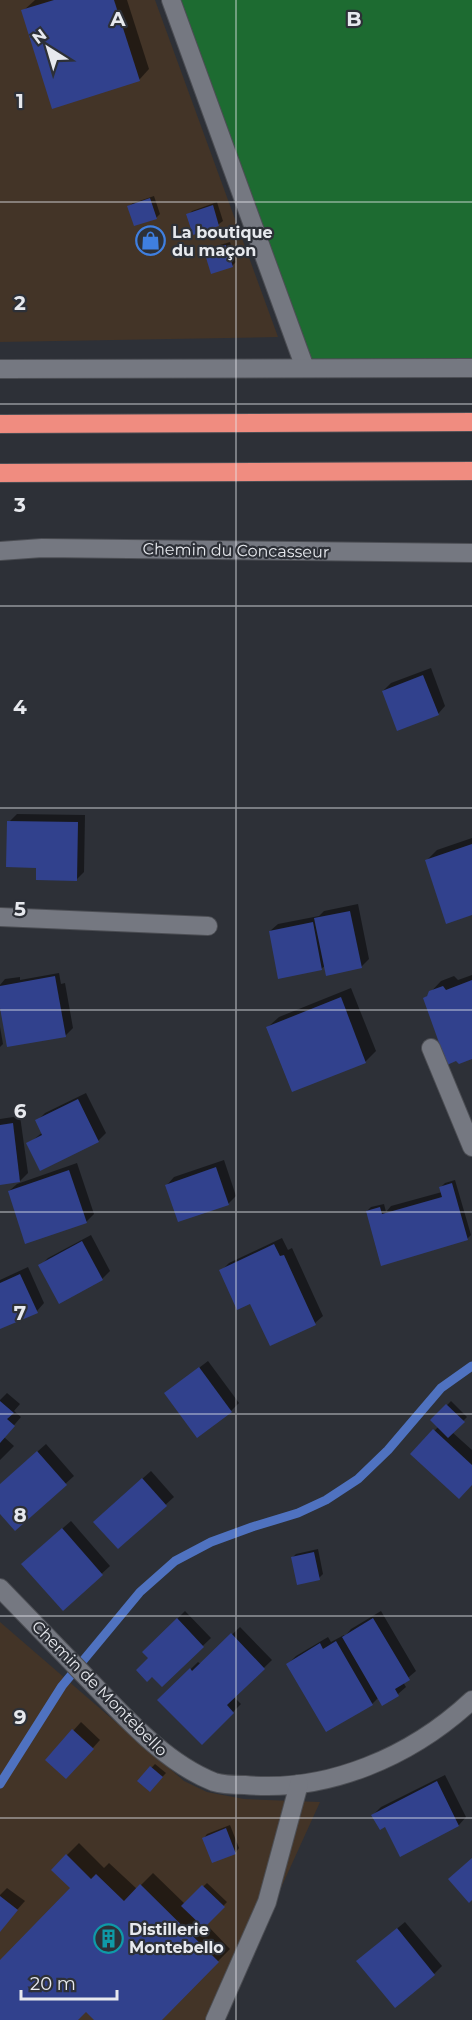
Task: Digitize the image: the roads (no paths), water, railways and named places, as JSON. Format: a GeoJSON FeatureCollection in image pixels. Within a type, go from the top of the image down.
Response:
{"type":"FeatureCollection","features":[{"type":"Feature","properties":{"kind":"highway"},"geometry":{"type":"LineString","coordinates":[[0,424],[472,422]]}},
{"type":"Feature","properties":{"kind":"highway"},"geometry":{"type":"LineString","coordinates":[[0,473],[472,471]]}},
{"type":"Feature","properties":{"kind":"street"},"geometry":{"type":"LineString","coordinates":[[171,0],[305,368]]}},
{"type":"Feature","properties":{"kind":"street"},"geometry":{"type":"LineString","coordinates":[[0,369],[472,368]]}},
{"type":"Feature","properties":{"kind":"street","name":"Chemin du Concasseur"},"geometry":{"type":"LineString","coordinates":[[0,551],[42,548],[472,553]]}},
{"type":"Feature","properties":{"kind":"street"},"geometry":{"type":"LineString","coordinates":[[0,917],[208,926]]}},
{"type":"Feature","properties":{"kind":"street"},"geometry":{"type":"LineString","coordinates":[[431,1048],[472,1146]]}},
{"type":"Feature","properties":{"kind":"street","name":"Chemin de Montebello"},"geometry":{"type":"LineString","coordinates":[[0,1588],[117,1709],[173,1760],[215,1783],[264,1787],[332,1779],[397,1754],[450,1721],[472,1700]]}},
{"type":"Feature","properties":{"kind":"street"},"geometry":{"type":"LineString","coordinates":[[215,2020],[267,1902],[299,1784]]}},
{"type":"Feature","properties":{"kind":"waterway"},"geometry":{"type":"LineString","coordinates":[[0,1784],[62,1686],[140,1592],[175,1561],[211,1542],[298,1513],[326,1500],[358,1479],[388,1450],[441,1388],[472,1366]]}},
{"type":"Feature","properties":{"kind":"place","name":"La boutique du maçon"},"geometry":{"type":"Point","coordinates":[151,241]}},
{"type":"Feature","properties":{"kind":"place","name":"Distillerie Montebello"},"geometry":{"type":"Point","coordinates":[108,1938]}}]}
